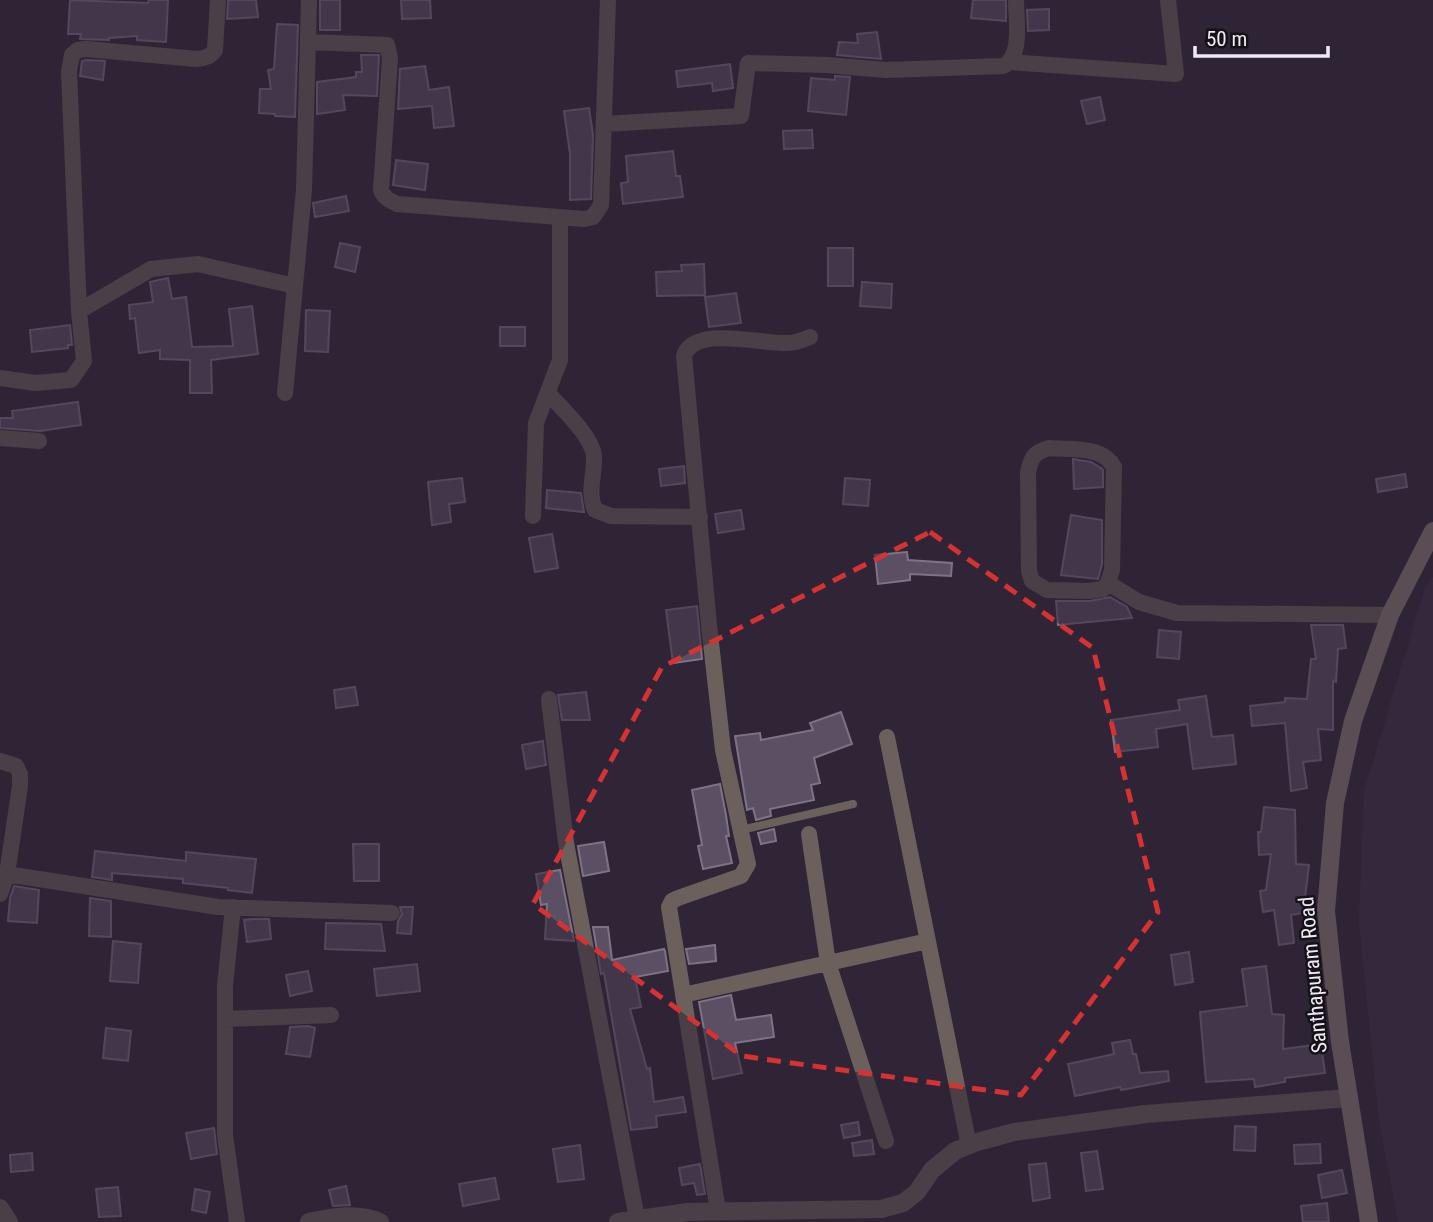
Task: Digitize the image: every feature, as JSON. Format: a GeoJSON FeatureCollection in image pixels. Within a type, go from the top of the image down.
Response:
{"type":"FeatureCollection","features":[{"type":"Feature","properties":{"kind":"main road","name":"Santhapuram Road"},"geometry":{"type":"LineString","coordinates":[[1369,1222],[1340,1042],[1326,911],[1335,803],[1353,721],[1390,615],[1433,531]]}},
{"type":"Feature","properties":{"kind":"street"},"geometry":{"type":"LineString","coordinates":[[0,378],[35,383],[71,380],[84,361],[79,311],[69,72],[72,55],[78,50],[86,49],[204,58],[215,50],[218,0]]}},
{"type":"Feature","properties":{"kind":"street"},"geometry":{"type":"LineString","coordinates":[[285,393],[304,190],[309,0]]}},
{"type":"Feature","properties":{"kind":"street"},"geometry":{"type":"LineString","coordinates":[[308,42],[387,45],[390,58],[380,190],[383,197],[397,204],[584,219],[593,216],[601,205],[608,0]]}},
{"type":"Feature","properties":{"kind":"street"},"geometry":{"type":"LineString","coordinates":[[604,124],[741,116],[748,63],[886,70],[1003,66],[1010,62],[1016,52],[1016,0]]}},
{"type":"Feature","properties":{"kind":"street"},"geometry":{"type":"LineString","coordinates":[[1010,62],[1176,74],[1168,0]]}},
{"type":"Feature","properties":{"kind":"street"},"geometry":{"type":"LineString","coordinates":[[533,516],[536,423],[560,360],[560,218]]}},
{"type":"Feature","properties":{"kind":"street"},"geometry":{"type":"LineString","coordinates":[[79,311],[151,269],[198,264],[295,286]]}},
{"type":"Feature","properties":{"kind":"street"},"geometry":{"type":"LineString","coordinates":[[718,1212],[669,906],[671,901],[678,898],[741,876],[748,864],[723,750],[684,356],[692,344],[716,339],[751,339],[786,344],[810,337]]}},
{"type":"Feature","properties":{"kind":"street"},"geometry":{"type":"LineString","coordinates":[[549,394],[592,447],[594,457],[591,496],[595,510],[611,516],[700,517]]}},
{"type":"Feature","properties":{"kind":"street"},"geometry":{"type":"LineString","coordinates":[[0,438],[39,441]]}},
{"type":"Feature","properties":{"kind":"street"},"geometry":{"type":"LineString","coordinates":[[1049,448],[1097,452],[1109,458],[1114,467],[1112,570],[1108,583],[1102,589],[1068,591],[1047,590],[1032,582],[1029,571],[1028,472],[1030,460],[1037,451],[1049,448]]}},
{"type":"Feature","properties":{"kind":"street"},"geometry":{"type":"LineString","coordinates":[[1108,583],[1139,602],[1177,613],[1390,615]]}},
{"type":"Feature","properties":{"kind":"street"},"geometry":{"type":"LineString","coordinates":[[549,699],[566,843],[638,1219]]}},
{"type":"Feature","properties":{"kind":"street"},"geometry":{"type":"LineString","coordinates":[[887,737],[969,1146]]}},
{"type":"Feature","properties":{"kind":"street"},"geometry":{"type":"LineString","coordinates":[[0,761],[16,766],[20,774],[7,874],[0,894]]}},
{"type":"Feature","properties":{"kind":"street"},"geometry":{"type":"LineString","coordinates":[[809,834],[828,962],[886,1141]]}},
{"type":"Feature","properties":{"kind":"street"},"geometry":{"type":"LineString","coordinates":[[7,874],[218,907],[392,912]]}},
{"type":"Feature","properties":{"kind":"street"},"geometry":{"type":"LineString","coordinates":[[233,907],[225,986],[225,1135],[237,1222]]}},
{"type":"Feature","properties":{"kind":"street"},"geometry":{"type":"LineString","coordinates":[[683,995],[928,941]]}},
{"type":"Feature","properties":{"kind":"street"},"geometry":{"type":"LineString","coordinates":[[225,1019],[331,1015]]}},
{"type":"Feature","properties":{"kind":"street"},"geometry":{"type":"LineString","coordinates":[[618,1222],[688,1212],[806,1216],[881,1209],[903,1203],[917,1192],[932,1170],[955,1151],[1014,1132],[1146,1114],[1349,1098]]}},
{"type":"Feature","properties":{"kind":"street"},"geometry":{"type":"LineString","coordinates":[[0,1208],[9,1222]]}},
{"type":"Feature","properties":{"kind":"street"},"geometry":{"type":"LineString","coordinates":[[309,1222],[342,1215],[367,1217],[380,1222]]}},
{"type":"Feature","properties":{"kind":"lane"},"geometry":{"type":"LineString","coordinates":[[741,830],[853,804]]}},
{"type":"Feature","properties":{"kind":"highlighted area"},"geometry":{"type":"Polygon","coordinates":[[[930,532],[1093,648],[1158,912],[1021,1095],[742,1056],[533,904],[662,667],[930,532]]]}},
{"type":"Feature","properties":{"kind":"shaded area"},"geometry":{"type":"Polygon","coordinates":[[[1433,577],[1433,1222],[1398,1222],[1379,1120],[1359,922],[1364,792],[1426,585],[1433,577]]]}},
{"type":"Feature","properties":{"kind":"building"},"geometry":{"type":"Polygon","coordinates":[[[70,0],[148,3],[149,0],[168,0],[166,42],[137,40],[137,36],[109,40],[80,39],[81,34],[68,34],[70,0]]]}},
{"type":"Feature","properties":{"kind":"building"},"geometry":{"type":"Polygon","coordinates":[[[228,0],[256,0],[258,17],[227,19],[228,0]]]}},
{"type":"Feature","properties":{"kind":"building"},"geometry":{"type":"Polygon","coordinates":[[[320,0],[340,0],[340,30],[320,30],[320,0]]]}},
{"type":"Feature","properties":{"kind":"building"},"geometry":{"type":"Polygon","coordinates":[[[401,0],[430,0],[431,18],[402,19],[401,0]]]}},
{"type":"Feature","properties":{"kind":"building"},"geometry":{"type":"Polygon","coordinates":[[[973,0],[1006,0],[1006,21],[971,18],[973,0]]]}},
{"type":"Feature","properties":{"kind":"building"},"geometry":{"type":"Polygon","coordinates":[[[1049,9],[1049,30],[1028,31],[1027,10],[1049,9]]]}},
{"type":"Feature","properties":{"kind":"building"},"geometry":{"type":"Polygon","coordinates":[[[277,24],[298,25],[295,117],[259,113],[260,89],[271,89],[268,70],[274,69],[277,24]]]}},
{"type":"Feature","properties":{"kind":"building"},"geometry":{"type":"Polygon","coordinates":[[[877,32],[881,59],[837,55],[839,42],[858,43],[857,34],[877,32]]]}},
{"type":"Feature","properties":{"kind":"building"},"geometry":{"type":"Polygon","coordinates":[[[361,55],[379,55],[377,96],[343,95],[345,110],[317,114],[317,82],[356,77],[356,72],[362,72],[361,55]]]}},
{"type":"Feature","properties":{"kind":"building"},"geometry":{"type":"Polygon","coordinates":[[[82,61],[105,61],[103,80],[80,76],[82,61]]]}},
{"type":"Feature","properties":{"kind":"building"},"geometry":{"type":"Polygon","coordinates":[[[730,64],[733,88],[713,91],[712,83],[678,87],[676,71],[730,64]]]}},
{"type":"Feature","properties":{"kind":"building"},"geometry":{"type":"Polygon","coordinates":[[[425,66],[429,90],[449,87],[454,126],[434,128],[432,106],[398,109],[400,69],[425,66]]]}},
{"type":"Feature","properties":{"kind":"building"},"geometry":{"type":"Polygon","coordinates":[[[835,76],[850,77],[846,115],[808,111],[811,78],[835,80],[835,76]]]}},
{"type":"Feature","properties":{"kind":"building"},"geometry":{"type":"Polygon","coordinates":[[[1100,97],[1105,120],[1087,124],[1081,101],[1100,97]]]}},
{"type":"Feature","properties":{"kind":"building"},"geometry":{"type":"Polygon","coordinates":[[[589,108],[593,135],[591,199],[570,200],[570,154],[564,111],[589,108]]]}},
{"type":"Feature","properties":{"kind":"building"},"geometry":{"type":"Polygon","coordinates":[[[812,130],[813,148],[784,149],[783,131],[812,130]]]}},
{"type":"Feature","properties":{"kind":"building"},"geometry":{"type":"Polygon","coordinates":[[[673,151],[676,176],[680,176],[683,197],[623,204],[621,183],[628,182],[626,156],[673,151]]]}},
{"type":"Feature","properties":{"kind":"building"},"geometry":{"type":"Polygon","coordinates":[[[396,160],[428,164],[425,190],[393,185],[396,160]]]}},
{"type":"Feature","properties":{"kind":"building"},"geometry":{"type":"Polygon","coordinates":[[[346,196],[349,211],[315,217],[313,203],[346,196]]]}},
{"type":"Feature","properties":{"kind":"building"},"geometry":{"type":"Polygon","coordinates":[[[340,243],[360,247],[355,272],[335,267],[340,243]]]}},
{"type":"Feature","properties":{"kind":"building"},"geometry":{"type":"Polygon","coordinates":[[[828,248],[853,248],[853,286],[828,286],[828,248]]]}},
{"type":"Feature","properties":{"kind":"building"},"geometry":{"type":"Polygon","coordinates":[[[704,264],[705,295],[657,296],[656,272],[682,271],[681,265],[704,264]]]}},
{"type":"Feature","properties":{"kind":"building"},"geometry":{"type":"Polygon","coordinates":[[[168,278],[172,299],[186,297],[192,347],[233,346],[229,309],[252,306],[258,354],[211,360],[212,393],[190,393],[190,360],[160,359],[160,350],[139,353],[135,318],[130,319],[129,305],[153,302],[150,282],[168,278]]]}},
{"type":"Feature","properties":{"kind":"building"},"geometry":{"type":"Polygon","coordinates":[[[862,282],[892,284],[891,308],[860,306],[862,282]]]}},
{"type":"Feature","properties":{"kind":"building"},"geometry":{"type":"Polygon","coordinates":[[[736,293],[741,323],[709,327],[705,297],[736,293]]]}},
{"type":"Feature","properties":{"kind":"building"},"geometry":{"type":"Polygon","coordinates":[[[306,310],[330,311],[328,352],[305,351],[306,310]]]}},
{"type":"Feature","properties":{"kind":"building"},"geometry":{"type":"Polygon","coordinates":[[[70,325],[72,345],[68,345],[68,348],[32,352],[30,330],[70,325]]]}},
{"type":"Feature","properties":{"kind":"building"},"geometry":{"type":"Polygon","coordinates":[[[500,327],[525,327],[525,346],[500,346],[500,327]]]}},
{"type":"Feature","properties":{"kind":"building"},"geometry":{"type":"Polygon","coordinates":[[[78,402],[81,425],[40,431],[0,428],[0,418],[13,418],[12,411],[78,402]]]}},
{"type":"Feature","properties":{"kind":"building"},"geometry":{"type":"Polygon","coordinates":[[[1073,459],[1091,462],[1101,468],[1103,487],[1074,489],[1073,459]]]}},
{"type":"Feature","properties":{"kind":"building"},"geometry":{"type":"Polygon","coordinates":[[[684,466],[685,483],[661,486],[659,469],[684,466]]]}},
{"type":"Feature","properties":{"kind":"building"},"geometry":{"type":"Polygon","coordinates":[[[1405,474],[1407,487],[1378,492],[1376,479],[1405,474]]]}},
{"type":"Feature","properties":{"kind":"building"},"geometry":{"type":"Polygon","coordinates":[[[462,478],[465,502],[449,504],[451,522],[432,525],[428,482],[462,478]]]}},
{"type":"Feature","properties":{"kind":"building"},"geometry":{"type":"Polygon","coordinates":[[[845,478],[870,480],[868,506],[843,504],[845,478]]]}},
{"type":"Feature","properties":{"kind":"building"},"geometry":{"type":"Polygon","coordinates":[[[547,490],[581,493],[584,512],[546,508],[547,490]]]}},
{"type":"Feature","properties":{"kind":"building"},"geometry":{"type":"Polygon","coordinates":[[[741,510],[744,529],[718,533],[715,514],[741,510]]]}},
{"type":"Feature","properties":{"kind":"building"},"geometry":{"type":"Polygon","coordinates":[[[1071,515],[1102,520],[1102,564],[1098,579],[1061,575],[1071,515]]]}},
{"type":"Feature","properties":{"kind":"building"},"geometry":{"type":"Polygon","coordinates":[[[552,534],[558,568],[535,572],[529,538],[552,534]]]}},
{"type":"Feature","properties":{"kind":"building"},"geometry":{"type":"Polygon","coordinates":[[[907,552],[908,560],[952,563],[951,576],[910,574],[910,580],[878,584],[875,555],[907,552]]]}},
{"type":"Feature","properties":{"kind":"building"},"geometry":{"type":"Polygon","coordinates":[[[1110,597],[1127,607],[1132,618],[1058,625],[1056,601],[1090,601],[1110,597]]]}},
{"type":"Feature","properties":{"kind":"building"},"geometry":{"type":"Polygon","coordinates":[[[697,606],[702,659],[673,663],[666,610],[697,606]]]}},
{"type":"Feature","properties":{"kind":"building"},"geometry":{"type":"Polygon","coordinates":[[[1311,625],[1343,625],[1346,648],[1338,649],[1336,682],[1333,681],[1333,730],[1318,729],[1321,760],[1303,762],[1307,788],[1291,791],[1285,723],[1252,726],[1250,706],[1285,702],[1285,698],[1307,699],[1311,659],[1316,659],[1311,625]]]}},
{"type":"Feature","properties":{"kind":"building"},"geometry":{"type":"Polygon","coordinates":[[[1159,630],[1181,632],[1179,659],[1157,657],[1159,630]]]}},
{"type":"Feature","properties":{"kind":"building"},"geometry":{"type":"Polygon","coordinates":[[[355,687],[358,705],[336,708],[334,690],[355,687]]]}},
{"type":"Feature","properties":{"kind":"building"},"geometry":{"type":"Polygon","coordinates":[[[586,692],[590,720],[562,720],[558,695],[586,692]]]}},
{"type":"Feature","properties":{"kind":"building"},"geometry":{"type":"Polygon","coordinates":[[[1206,696],[1212,737],[1233,735],[1236,764],[1193,769],[1187,724],[1156,729],[1158,747],[1115,752],[1111,720],[1180,710],[1178,700],[1206,696]]]}},
{"type":"Feature","properties":{"kind":"building"},"geometry":{"type":"Polygon","coordinates":[[[841,712],[852,744],[814,758],[820,783],[811,785],[814,800],[770,809],[771,816],[756,820],[753,808],[747,810],[735,736],[760,733],[761,740],[813,730],[810,723],[841,712]]]}},
{"type":"Feature","properties":{"kind":"building"},"geometry":{"type":"Polygon","coordinates":[[[543,741],[546,765],[526,769],[522,745],[543,741]]]}},
{"type":"Feature","properties":{"kind":"building"},"geometry":{"type":"Polygon","coordinates":[[[720,784],[732,863],[703,869],[698,846],[702,845],[692,790],[720,784]]]}},
{"type":"Feature","properties":{"kind":"building"},"geometry":{"type":"Polygon","coordinates":[[[1264,807],[1295,810],[1296,864],[1309,865],[1305,898],[1312,897],[1314,911],[1291,915],[1294,943],[1279,945],[1274,910],[1263,912],[1260,891],[1266,890],[1271,854],[1259,855],[1258,832],[1261,832],[1264,807]]]}},
{"type":"Feature","properties":{"kind":"building"},"geometry":{"type":"Polygon","coordinates":[[[774,829],[776,841],[761,844],[758,833],[774,829]]]}},
{"type":"Feature","properties":{"kind":"building"},"geometry":{"type":"Polygon","coordinates":[[[604,842],[609,871],[583,876],[578,846],[604,842]]]}},
{"type":"Feature","properties":{"kind":"building"},"geometry":{"type":"Polygon","coordinates":[[[353,844],[379,844],[379,881],[354,881],[353,844]]]}},
{"type":"Feature","properties":{"kind":"building"},"geometry":{"type":"Polygon","coordinates":[[[95,851],[186,861],[186,852],[256,859],[252,893],[183,883],[183,879],[112,873],[112,880],[92,877],[95,851]]]}},
{"type":"Feature","properties":{"kind":"building"},"geometry":{"type":"Polygon","coordinates":[[[560,870],[574,941],[545,939],[547,904],[541,905],[536,874],[560,870]]]}},
{"type":"Feature","properties":{"kind":"building"},"geometry":{"type":"Polygon","coordinates":[[[14,886],[39,890],[37,923],[8,921],[14,886]]]}},
{"type":"Feature","properties":{"kind":"building"},"geometry":{"type":"Polygon","coordinates":[[[90,898],[111,901],[111,937],[89,936],[90,898]]]}},
{"type":"Feature","properties":{"kind":"building"},"geometry":{"type":"Polygon","coordinates":[[[400,907],[413,907],[411,934],[397,933],[402,914],[400,907]]]}},
{"type":"Feature","properties":{"kind":"building"},"geometry":{"type":"Polygon","coordinates":[[[269,919],[271,939],[247,942],[244,920],[269,919]]]}},
{"type":"Feature","properties":{"kind":"building"},"geometry":{"type":"Polygon","coordinates":[[[326,923],[381,924],[385,951],[325,949],[326,923]]]}},
{"type":"Feature","properties":{"kind":"building"},"geometry":{"type":"Polygon","coordinates":[[[593,927],[608,927],[612,960],[664,949],[665,951],[668,971],[635,977],[641,1007],[630,1009],[647,1069],[650,1068],[654,1102],[683,1097],[686,1112],[656,1116],[657,1127],[631,1130],[604,973],[601,974],[593,927]]]}},
{"type":"Feature","properties":{"kind":"building"},"geometry":{"type":"Polygon","coordinates":[[[113,941],[141,944],[138,983],[110,981],[113,941]]]}},
{"type":"Feature","properties":{"kind":"building"},"geometry":{"type":"Polygon","coordinates":[[[715,945],[716,961],[689,964],[686,949],[715,945]]]}},
{"type":"Feature","properties":{"kind":"building"},"geometry":{"type":"Polygon","coordinates":[[[1189,952],[1193,982],[1175,985],[1171,955],[1189,952]]]}},
{"type":"Feature","properties":{"kind":"building"},"geometry":{"type":"Polygon","coordinates":[[[417,964],[420,991],[377,996],[374,969],[417,964]]]}},
{"type":"Feature","properties":{"kind":"building"},"geometry":{"type":"Polygon","coordinates":[[[1266,966],[1272,1014],[1284,1015],[1283,1049],[1321,1044],[1325,1073],[1285,1078],[1285,1082],[1255,1087],[1254,1079],[1206,1082],[1200,1012],[1247,1006],[1242,969],[1266,966]]]}},
{"type":"Feature","properties":{"kind":"building"},"geometry":{"type":"Polygon","coordinates":[[[308,971],[312,991],[290,996],[286,975],[308,971]]]}},
{"type":"Feature","properties":{"kind":"building"},"geometry":{"type":"Polygon","coordinates":[[[731,995],[736,1020],[771,1015],[774,1037],[735,1043],[742,1073],[713,1079],[699,1002],[731,995]]]}},
{"type":"Feature","properties":{"kind":"building"},"geometry":{"type":"Polygon","coordinates":[[[290,1027],[315,1028],[310,1057],[286,1054],[290,1027]]]}},
{"type":"Feature","properties":{"kind":"building"},"geometry":{"type":"Polygon","coordinates":[[[106,1028],[131,1031],[128,1061],[103,1058],[106,1028]]]}},
{"type":"Feature","properties":{"kind":"building"},"geometry":{"type":"Polygon","coordinates":[[[1130,1040],[1140,1073],[1168,1071],[1169,1081],[1075,1096],[1068,1064],[1114,1054],[1112,1043],[1130,1040]]]}},
{"type":"Feature","properties":{"kind":"building"},"geometry":{"type":"Polygon","coordinates":[[[858,1122],[860,1135],[844,1138],[841,1125],[858,1122]]]}},
{"type":"Feature","properties":{"kind":"building"},"geometry":{"type":"Polygon","coordinates":[[[1235,1126],[1256,1127],[1255,1151],[1234,1150],[1235,1126]]]}},
{"type":"Feature","properties":{"kind":"building"},"geometry":{"type":"Polygon","coordinates":[[[214,1128],[217,1154],[191,1159],[186,1133],[214,1128]]]}},
{"type":"Feature","properties":{"kind":"building"},"geometry":{"type":"Polygon","coordinates":[[[872,1140],[874,1154],[854,1156],[852,1143],[872,1140]]]}},
{"type":"Feature","properties":{"kind":"building"},"geometry":{"type":"Polygon","coordinates":[[[1320,1144],[1321,1163],[1295,1164],[1294,1145],[1320,1144]]]}},
{"type":"Feature","properties":{"kind":"building"},"geometry":{"type":"Polygon","coordinates":[[[580,1145],[584,1179],[558,1182],[553,1149],[580,1145]]]}},
{"type":"Feature","properties":{"kind":"building"},"geometry":{"type":"Polygon","coordinates":[[[1097,1151],[1103,1189],[1086,1191],[1081,1153],[1097,1151]]]}},
{"type":"Feature","properties":{"kind":"building"},"geometry":{"type":"Polygon","coordinates":[[[32,1153],[33,1170],[11,1172],[10,1155],[32,1153]]]}},
{"type":"Feature","properties":{"kind":"building"},"geometry":{"type":"Polygon","coordinates":[[[1046,1163],[1050,1198],[1033,1201],[1029,1165],[1046,1163]]]}},
{"type":"Feature","properties":{"kind":"building"},"geometry":{"type":"Polygon","coordinates":[[[700,1164],[705,1194],[697,1195],[694,1183],[682,1185],[679,1168],[700,1164]]]}},
{"type":"Feature","properties":{"kind":"building"},"geometry":{"type":"Polygon","coordinates":[[[1342,1170],[1347,1193],[1322,1198],[1318,1175],[1342,1170]]]}},
{"type":"Feature","properties":{"kind":"building"},"geometry":{"type":"Polygon","coordinates":[[[495,1178],[499,1199],[463,1206],[459,1184],[495,1178]]]}},
{"type":"Feature","properties":{"kind":"building"},"geometry":{"type":"Polygon","coordinates":[[[346,1186],[350,1205],[333,1206],[329,1190],[346,1186]]]}},
{"type":"Feature","properties":{"kind":"building"},"geometry":{"type":"Polygon","coordinates":[[[118,1187],[121,1216],[99,1217],[96,1189],[118,1187]]]}},
{"type":"Feature","properties":{"kind":"building"},"geometry":{"type":"Polygon","coordinates":[[[195,1189],[210,1192],[206,1213],[192,1210],[195,1189]]]}},
{"type":"Feature","properties":{"kind":"building"},"geometry":{"type":"Polygon","coordinates":[[[1327,1203],[1329,1222],[1303,1222],[1301,1206],[1327,1203]]]}}]}
